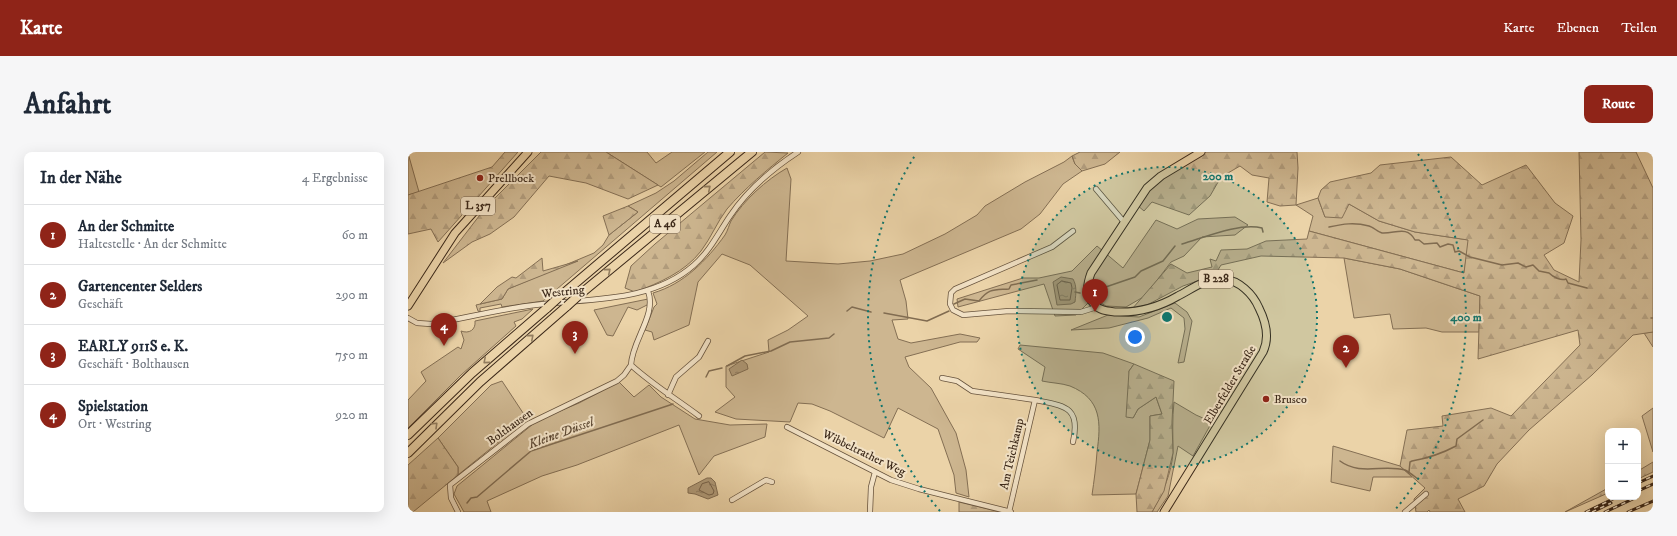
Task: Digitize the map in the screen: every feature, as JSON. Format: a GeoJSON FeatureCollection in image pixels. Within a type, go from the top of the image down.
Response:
{"type":"FeatureCollection","features":[{"type":"Feature","properties":{"kind":"highway","name":"A 46"},"geometry":{"type":"LineString","coordinates":[[408,435],[472,373],[730,152]]}},
{"type":"Feature","properties":{"kind":"highway","name":"A 46"},"geometry":{"type":"LineString","coordinates":[[408,453],[480,382],[578,296],[752,152]]}},
{"type":"Feature","properties":{"kind":"main road","name":"L 357"},"geometry":{"type":"LineString","coordinates":[[408,306],[455,233],[528,152]]}},
{"type":"Feature","properties":{"kind":"main road"},"geometry":{"type":"LineString","coordinates":[[1097,307],[1089,296],[1088,282],[1091,273],[1124,222],[1147,188],[1161,176],[1201,152]]}},
{"type":"Feature","properties":{"kind":"main road","name":"Elberfelder Straße"},"geometry":{"type":"LineString","coordinates":[[1097,307],[1106,311],[1126,312],[1144,310],[1168,301],[1207,281],[1224,279],[1236,282],[1244,288],[1254,300],[1262,314],[1267,339],[1263,352],[1164,512]]}},
{"type":"Feature","properties":{"kind":"street","name":"Westring"},"geometry":{"type":"LineString","coordinates":[[408,318],[417,323],[431,324],[518,307],[648,291],[680,277],[696,264],[708,250],[719,232],[744,198],[758,182],[798,152]]}},
{"type":"Feature","properties":{"kind":"street"},"geometry":{"type":"LineString","coordinates":[[1096,189],[1124,222]]}},
{"type":"Feature","properties":{"kind":"street"},"geometry":{"type":"LineString","coordinates":[[1072,231],[1052,247],[954,289],[951,293],[950,304],[953,310],[963,314],[1009,311],[1081,312],[1097,307]]}},
{"type":"Feature","properties":{"kind":"street"},"geometry":{"type":"LineString","coordinates":[[648,291],[652,302],[633,352],[631,365],[668,395],[674,397],[699,416]]}},
{"type":"Feature","properties":{"kind":"street"},"geometry":{"type":"LineString","coordinates":[[668,395],[676,378],[699,357],[708,341]]}},
{"type":"Feature","properties":{"kind":"street","name":"Bolthausen"},"geometry":{"type":"LineString","coordinates":[[458,512],[451,498],[450,485],[528,424],[617,381],[624,375],[631,365]]}},
{"type":"Feature","properties":{"kind":"street"},"geometry":{"type":"LineString","coordinates":[[942,378],[957,381],[972,391],[1035,400],[1064,407],[1072,413],[1076,426],[1073,442]]}},
{"type":"Feature","properties":{"kind":"street","name":"Am Teichkamp"},"geometry":{"type":"LineString","coordinates":[[1010,512],[1035,400]]}},
{"type":"Feature","properties":{"kind":"street","name":"Wibbeltrather Weg"},"geometry":{"type":"LineString","coordinates":[[787,427],[875,472],[919,489],[1010,512]]}},
{"type":"Feature","properties":{"kind":"street"},"geometry":{"type":"LineString","coordinates":[[870,512],[875,472]]}},
{"type":"Feature","properties":{"kind":"street"},"geometry":{"type":"LineString","coordinates":[[732,500],[766,480],[772,482]]}},
{"type":"Feature","properties":{"kind":"street"},"geometry":{"type":"LineString","coordinates":[[1405,512],[1426,494]]}},
{"type":"Feature","properties":{"kind":"green space"},"geometry":{"type":"Polygon","coordinates":[[[505,152],[518,152],[438,242],[431,229],[408,234],[408,195],[492,167],[505,152]]]}},
{"type":"Feature","properties":{"kind":"green space"},"geometry":{"type":"Polygon","coordinates":[[[541,152],[606,152],[658,185],[628,199],[586,183],[549,176],[514,217],[490,234],[472,242],[443,263],[486,207],[541,152]]]}},
{"type":"Feature","properties":{"kind":"green space"},"geometry":{"type":"Polygon","coordinates":[[[606,152],[647,152],[656,163],[672,152],[705,152],[661,187],[606,152]]]}},
{"type":"Feature","properties":{"kind":"green space"},"geometry":{"type":"Polygon","coordinates":[[[708,152],[717,152],[543,301],[502,307],[501,304],[480,308],[480,312],[478,311],[476,305],[502,299],[508,289],[594,253],[603,245],[609,235],[638,212],[628,206],[656,193],[674,181],[708,152]]]}},
{"type":"Feature","properties":{"kind":"green space"},"geometry":{"type":"Polygon","coordinates":[[[765,152],[788,153],[734,201],[720,219],[705,246],[695,258],[679,271],[653,285],[635,292],[625,288],[631,266],[655,244],[765,152]]]}},
{"type":"Feature","properties":{"kind":"green space"},"geometry":{"type":"Polygon","coordinates":[[[1080,152],[1120,152],[1105,164],[1082,171],[1075,164],[1072,156],[1080,152]]]}},
{"type":"Feature","properties":{"kind":"green space"},"geometry":{"type":"Polygon","coordinates":[[[1196,152],[1297,152],[1298,168],[1296,205],[1280,206],[1267,202],[1269,178],[1252,175],[1240,166],[1221,177],[1210,196],[1189,215],[1152,202],[1144,211],[1137,205],[1150,188],[1182,166],[1196,152]]]}},
{"type":"Feature","properties":{"kind":"green space"},"geometry":{"type":"Polygon","coordinates":[[[1579,152],[1636,152],[1653,188],[1653,332],[1633,335],[1592,375],[1529,430],[1497,464],[1484,486],[1458,499],[1465,512],[1430,512],[1429,510],[1427,512],[1416,512],[1414,499],[1425,488],[1400,466],[1407,430],[1443,426],[1442,416],[1491,408],[1511,416],[1580,345],[1578,330],[1478,359],[1480,296],[1400,269],[1344,258],[1261,256],[1221,265],[1215,275],[1183,286],[1149,304],[1132,309],[1171,264],[1187,273],[1212,267],[1210,259],[1216,261],[1221,250],[1247,249],[1266,241],[1307,239],[1309,231],[1464,273],[1468,240],[1415,232],[1379,221],[1349,204],[1342,218],[1325,217],[1318,198],[1321,190],[1330,182],[1371,173],[1380,165],[1451,157],[1482,185],[1526,165],[1555,203],[1573,216],[1564,243],[1544,255],[1554,270],[1579,282],[1581,240],[1579,152]]]}},
{"type":"Feature","properties":{"kind":"green space"},"geometry":{"type":"Polygon","coordinates":[[[408,153],[419,192],[408,195],[408,153]]]}},
{"type":"Feature","properties":{"kind":"green space"},"geometry":{"type":"Polygon","coordinates":[[[1072,156],[1075,164],[1082,171],[1063,184],[1040,214],[1021,229],[900,280],[906,301],[908,319],[892,320],[898,339],[911,343],[960,334],[980,338],[977,342],[960,342],[905,357],[909,367],[931,388],[956,433],[966,470],[969,497],[956,493],[954,475],[938,429],[898,408],[884,438],[830,411],[812,404],[798,403],[790,422],[736,419],[715,412],[735,397],[726,387],[726,366],[769,352],[768,340],[788,330],[808,316],[750,265],[722,254],[698,282],[689,325],[654,340],[652,332],[645,330],[654,307],[657,304],[653,293],[675,284],[694,270],[711,253],[725,235],[736,213],[749,198],[771,178],[787,168],[791,179],[786,261],[838,264],[870,261],[903,254],[945,234],[977,215],[985,206],[1025,182],[1064,162],[1072,156]]]}},
{"type":"Feature","properties":{"kind":"green space"},"geometry":{"type":"Polygon","coordinates":[[[1318,198],[1325,217],[1349,204],[1379,221],[1415,232],[1469,240],[1464,273],[1309,231],[1313,216],[1296,205],[1318,198]]]}},
{"type":"Feature","properties":{"kind":"green space"},"geometry":{"type":"Polygon","coordinates":[[[628,206],[638,212],[609,235],[603,216],[628,206]]]}},
{"type":"Feature","properties":{"kind":"green space"},"geometry":{"type":"Polygon","coordinates":[[[1235,217],[1248,225],[1235,235],[1202,237],[1184,256],[1171,262],[1145,296],[1126,307],[1106,306],[1094,297],[1076,315],[1055,316],[1044,284],[958,307],[957,299],[1023,278],[1039,278],[1072,271],[1097,246],[1123,268],[1156,220],[1177,229],[1198,219],[1235,217]]]}},
{"type":"Feature","properties":{"kind":"green space"},"geometry":{"type":"Polygon","coordinates":[[[542,258],[543,271],[578,261],[508,289],[502,299],[480,304],[497,287],[512,277],[516,278],[542,258]]]}},
{"type":"Feature","properties":{"kind":"green space"},"geometry":{"type":"Polygon","coordinates":[[[1344,258],[1400,269],[1480,296],[1479,332],[1442,332],[1426,328],[1393,329],[1390,314],[1354,318],[1344,258]]]}},
{"type":"Feature","properties":{"kind":"green space"},"geometry":{"type":"Polygon","coordinates":[[[648,299],[649,304],[637,310],[628,307],[613,336],[607,335],[594,310],[648,299]]]}},
{"type":"Feature","properties":{"kind":"green space"},"geometry":{"type":"Polygon","coordinates":[[[1175,303],[1187,312],[1192,321],[1184,362],[1178,363],[1185,329],[1184,318],[1171,308],[1148,318],[1109,328],[1071,330],[1108,315],[1139,317],[1175,303]]]}},
{"type":"Feature","properties":{"kind":"green space"},"geometry":{"type":"Polygon","coordinates":[[[533,309],[522,319],[514,322],[516,326],[461,375],[408,428],[408,400],[426,381],[421,372],[458,347],[461,349],[464,340],[461,331],[469,332],[473,329],[475,321],[533,309]]]}},
{"type":"Feature","properties":{"kind":"green space"},"geometry":{"type":"Polygon","coordinates":[[[1653,332],[1653,347],[1644,333],[1653,332]]]}},
{"type":"Feature","properties":{"kind":"green space"},"geometry":{"type":"Polygon","coordinates":[[[1020,345],[1103,353],[1134,364],[1129,371],[1133,418],[1138,409],[1156,397],[1162,414],[1150,416],[1150,440],[1136,494],[1092,495],[1099,431],[1099,422],[1094,405],[1081,391],[1063,384],[1042,381],[1045,367],[1018,349],[1020,345]]]}},
{"type":"Feature","properties":{"kind":"green space"},"geometry":{"type":"Polygon","coordinates":[[[1134,364],[1174,381],[1172,422],[1173,453],[1164,491],[1152,512],[1137,512],[1136,494],[1150,440],[1150,416],[1162,414],[1156,397],[1138,409],[1133,418],[1126,417],[1129,371],[1134,364]]]}},
{"type":"Feature","properties":{"kind":"green space"},"geometry":{"type":"Polygon","coordinates":[[[502,381],[527,419],[458,475],[458,467],[438,438],[491,385],[502,381]]]}},
{"type":"Feature","properties":{"kind":"green space"},"geometry":{"type":"Polygon","coordinates":[[[619,382],[634,397],[649,385],[661,397],[695,419],[730,425],[767,424],[765,437],[714,456],[699,475],[679,425],[577,465],[542,476],[487,501],[491,512],[464,512],[454,494],[457,486],[538,420],[579,403],[619,382]]]}},
{"type":"Feature","properties":{"kind":"green space"},"geometry":{"type":"Polygon","coordinates":[[[1174,402],[1196,415],[1212,422],[1193,456],[1178,446],[1168,496],[1157,512],[1152,512],[1163,491],[1171,468],[1173,452],[1174,402]]]}},
{"type":"Feature","properties":{"kind":"green space"},"geometry":{"type":"Polygon","coordinates":[[[1653,408],[1653,452],[1642,416],[1653,408]]]}},
{"type":"Feature","properties":{"kind":"green space"},"geometry":{"type":"Polygon","coordinates":[[[438,438],[458,467],[458,475],[413,512],[408,512],[408,465],[438,438]]]}},
{"type":"Feature","properties":{"kind":"green space"},"geometry":{"type":"Polygon","coordinates":[[[1333,446],[1400,466],[1412,477],[1373,477],[1370,491],[1331,482],[1333,446]]]}},
{"type":"Feature","properties":{"kind":"green space"},"geometry":{"type":"Polygon","coordinates":[[[1653,462],[1653,472],[1641,478],[1641,469],[1653,462]]]}},
{"type":"Feature","properties":{"kind":"green space"},"geometry":{"type":"Polygon","coordinates":[[[1605,490],[1605,494],[1565,512],[1605,490]]]}},
{"type":"Feature","properties":{"kind":"green space"},"geometry":{"type":"Polygon","coordinates":[[[959,502],[1000,512],[959,512],[959,502]]]}},
{"type":"Feature","properties":{"kind":"water"},"geometry":{"type":"Polygon","coordinates":[[[1061,277],[1073,279],[1075,284],[1075,302],[1071,304],[1057,305],[1053,282],[1061,277]]]}},
{"type":"Feature","properties":{"kind":"water"},"geometry":{"type":"Polygon","coordinates":[[[742,360],[747,364],[748,369],[732,376],[729,369],[742,360]]]}},
{"type":"Feature","properties":{"kind":"water"},"geometry":{"type":"Polygon","coordinates":[[[707,478],[711,478],[715,482],[718,495],[708,499],[688,493],[688,488],[707,478]]]}},
{"type":"Feature","properties":{"kind":"waterway","name":"Kleine Düssel"},"geometry":{"type":"LineString","coordinates":[[1329,227],[1344,224],[1358,224],[1371,227],[1382,233],[1404,231],[1412,235],[1415,240],[1419,240],[1424,244],[1437,243],[1440,247],[1448,244],[1453,245],[1455,252],[1459,251],[1470,257],[1502,265],[1518,263],[1526,267],[1533,265],[1539,271],[1549,273],[1559,279],[1566,279],[1568,283],[1587,288]]}},
{"type":"Feature","properties":{"kind":"waterway","name":"Kleine Düssel"},"geometry":{"type":"LineString","coordinates":[[1182,244],[1243,227],[1262,228],[1263,232]]}},
{"type":"Feature","properties":{"kind":"waterway","name":"Kleine Düssel"},"geometry":{"type":"LineString","coordinates":[[1094,291],[1135,277],[1141,271],[1163,261],[1175,246]]}},
{"type":"Feature","properties":{"kind":"waterway","name":"Kleine Düssel"},"geometry":{"type":"LineString","coordinates":[[954,304],[965,299],[979,301],[992,290],[1009,289],[1011,285],[1037,280]]}},
{"type":"Feature","properties":{"kind":"waterway","name":"Kleine Düssel"},"geometry":{"type":"LineString","coordinates":[[1075,292],[1080,293]]}},
{"type":"Feature","properties":{"kind":"waterway","name":"Kleine Düssel"},"geometry":{"type":"LineString","coordinates":[[847,311],[852,307],[871,312]]}},
{"type":"Feature","properties":{"kind":"waterway","name":"Kleine Düssel"},"geometry":{"type":"LineString","coordinates":[[884,313],[927,321],[949,311]]}},
{"type":"Feature","properties":{"kind":"waterway","name":"Kleine Düssel"},"geometry":{"type":"LineString","coordinates":[[727,366],[745,356],[771,351],[790,342],[829,338],[834,334]]}},
{"type":"Feature","properties":{"kind":"waterway","name":"Kleine Düssel"},"geometry":{"type":"LineString","coordinates":[[706,377],[709,371],[722,368]]}},
{"type":"Feature","properties":{"kind":"waterway","name":"Kleine Düssel"},"geometry":{"type":"LineString","coordinates":[[467,503],[471,498],[477,497],[531,451],[673,404]]}},
{"type":"Feature","properties":{"kind":"waterway"},"geometry":{"type":"LineString","coordinates":[[1409,472],[1410,462],[1424,459],[1456,446],[1457,439],[1483,420]]}},
{"type":"Feature","properties":{"kind":"waterway"},"geometry":{"type":"LineString","coordinates":[[1340,461],[1356,468],[1388,468],[1405,470],[1418,479]]}},
{"type":"Feature","properties":{"kind":"railway"},"geometry":{"type":"LineString","coordinates":[[1641,482],[1653,476]]}},
{"type":"Feature","properties":{"kind":"railway"},"geometry":{"type":"LineString","coordinates":[[1641,490],[1653,484]]}},
{"type":"Feature","properties":{"kind":"railway"},"geometry":{"type":"LineString","coordinates":[[1586,512],[1611,500]]}},
{"type":"Feature","properties":{"kind":"railway"},"geometry":{"type":"LineString","coordinates":[[1605,512],[1631,500]]}},
{"type":"Feature","properties":{"kind":"railway"},"geometry":{"type":"LineString","coordinates":[[1628,512],[1653,501]]}},
{"type":"Feature","properties":{"kind":"railway"},"geometry":{"type":"LineString","coordinates":[[1592,512],[1611,503]]}},
{"type":"Feature","properties":{"kind":"place","name":"Prellbock"},"geometry":{"type":"Point","coordinates":[480,178]}},
{"type":"Feature","properties":{"kind":"place","name":"An der Schmitte"},"geometry":{"type":"Point","coordinates":[1095,312]}},
{"type":"Feature","properties":{"kind":"place","name":"Spielstation"},"geometry":{"type":"Point","coordinates":[444,346]}},
{"type":"Feature","properties":{"kind":"place","name":"EARLY 911S e. K."},"geometry":{"type":"Point","coordinates":[575,354]}},
{"type":"Feature","properties":{"kind":"place","name":"Gartencenter Selders"},"geometry":{"type":"Point","coordinates":[1346,368]}},
{"type":"Feature","properties":{"kind":"place","name":"Brusco"},"geometry":{"type":"Point","coordinates":[1266,399]}}]}
